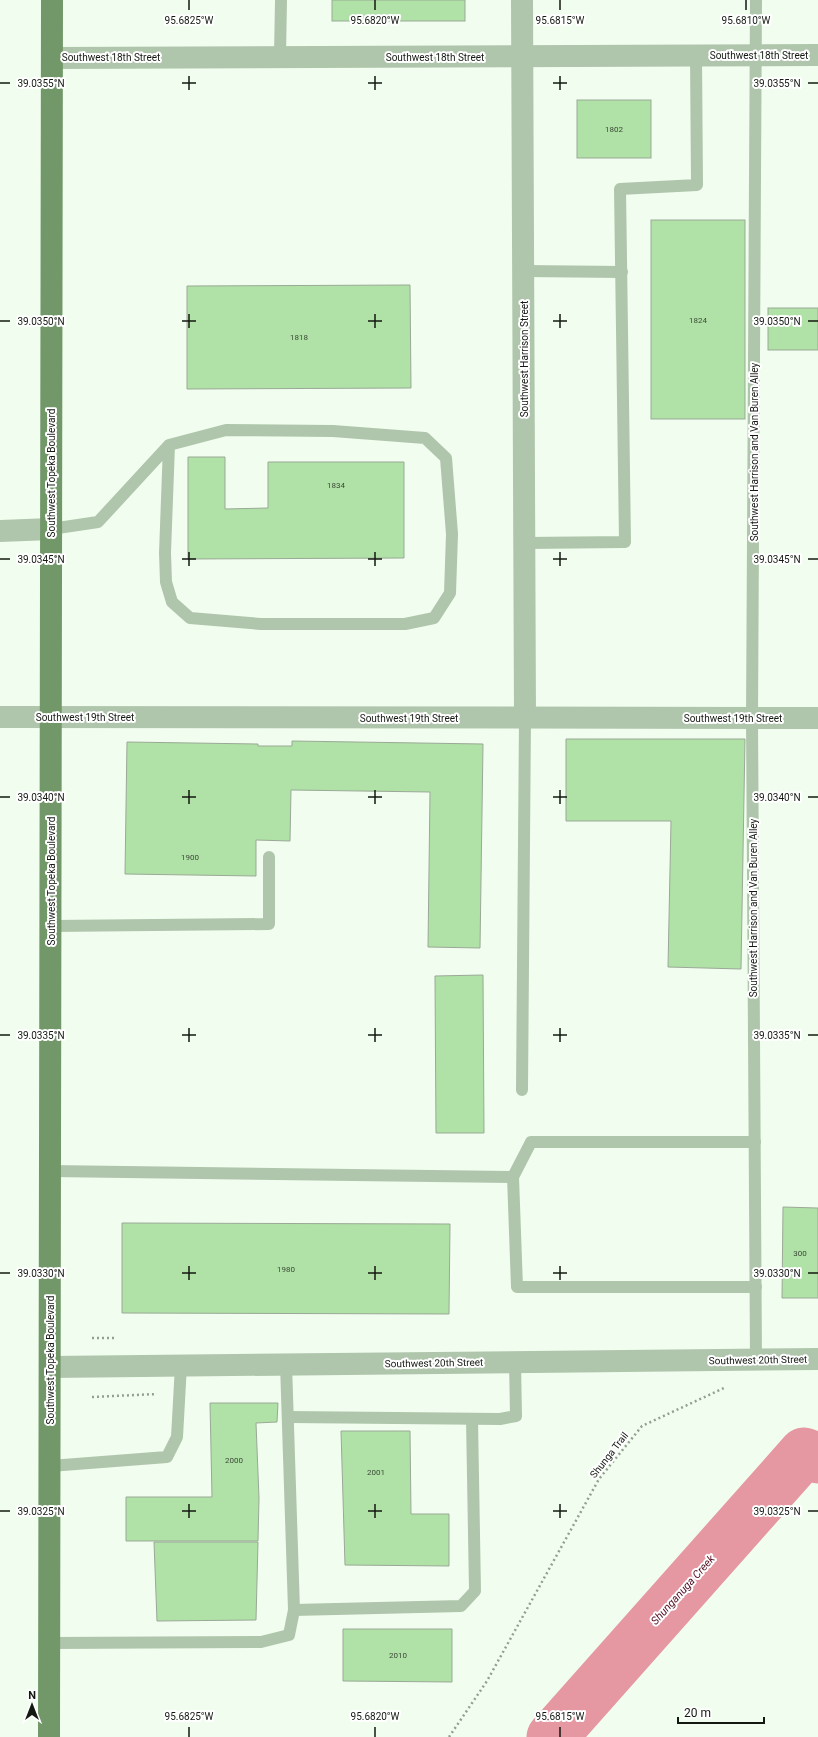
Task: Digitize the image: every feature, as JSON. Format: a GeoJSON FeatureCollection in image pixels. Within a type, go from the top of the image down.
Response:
{"type":"FeatureCollection","features":[{"type":"Feature","properties":{"kind":"main road","name":"Southwest Topeka Boulevard"},"geometry":{"type":"LineString","coordinates":[[49,1737],[52,0]]}},
{"type":"Feature","properties":{"kind":"street","name":"Southwest Harrison Street"},"geometry":{"type":"LineString","coordinates":[[522,0],[525,718]]}},
{"type":"Feature","properties":{"kind":"street","name":"Southwest 18th Street"},"geometry":{"type":"LineString","coordinates":[[52,58],[818,55]]}},
{"type":"Feature","properties":{"kind":"street"},"geometry":{"type":"LineString","coordinates":[[0,531],[51,529]]}},
{"type":"Feature","properties":{"kind":"street","name":"Southwest 19th Street"},"geometry":{"type":"LineString","coordinates":[[0,717],[818,718]]}},
{"type":"Feature","properties":{"kind":"street","name":"Southwest 20th Street"},"geometry":{"type":"LineString","coordinates":[[50,1367],[818,1359]]}},
{"type":"Feature","properties":{"kind":"lane"},"geometry":{"type":"LineString","coordinates":[[280,56],[281,0]]}},
{"type":"Feature","properties":{"kind":"lane","name":"Southwest Harrison and Van Buren Alley"},"geometry":{"type":"LineString","coordinates":[[756,0],[752,718],[756,1360]]}},
{"type":"Feature","properties":{"kind":"lane"},"geometry":{"type":"LineString","coordinates":[[525,543],[625,542],[620,189],[697,185],[696,55]]}},
{"type":"Feature","properties":{"kind":"lane"},"geometry":{"type":"LineString","coordinates":[[524,271],[622,272]]}},
{"type":"Feature","properties":{"kind":"lane"},"geometry":{"type":"LineString","coordinates":[[51,529],[98,522],[169,445],[226,430],[333,431],[425,438],[446,458],[452,534],[450,593],[434,618],[405,624],[261,624],[190,618],[172,602],[166,582],[165,553],[169,445]]}},
{"type":"Feature","properties":{"kind":"lane"},"geometry":{"type":"LineString","coordinates":[[522,1090],[525,718]]}},
{"type":"Feature","properties":{"kind":"lane"},"geometry":{"type":"LineString","coordinates":[[51,926],[269,924],[269,856]]}},
{"type":"Feature","properties":{"kind":"lane"},"geometry":{"type":"LineString","coordinates":[[755,1142],[531,1142],[513,1177],[517,1287],[756,1287]]}},
{"type":"Feature","properties":{"kind":"lane"},"geometry":{"type":"LineString","coordinates":[[50,1171],[513,1177]]}},
{"type":"Feature","properties":{"kind":"lane"},"geometry":{"type":"LineString","coordinates":[[289,1417],[500,1419],[516,1416],[515,1362]]}},
{"type":"Feature","properties":{"kind":"lane"},"geometry":{"type":"LineString","coordinates":[[50,1643],[261,1642],[289,1635],[294,1610],[289,1417],[286,1364]]}},
{"type":"Feature","properties":{"kind":"lane"},"geometry":{"type":"LineString","coordinates":[[50,1466],[167,1457],[176,1437],[181,1365]]}},
{"type":"Feature","properties":{"kind":"lane"},"geometry":{"type":"LineString","coordinates":[[294,1610],[461,1606],[475,1592],[472,1419]]}},
{"type":"Feature","properties":{"kind":"path","name":"Shunga Trail"},"geometry":{"type":"LineString","coordinates":[[449,1737],[487,1681],[599,1479],[642,1426],[721,1388],[729,1388]]}},
{"type":"Feature","properties":{"kind":"building"},"geometry":{"type":"Polygon","coordinates":[[[332,0],[465,0],[465,21],[332,21],[332,0]]]}},
{"type":"Feature","properties":{"kind":"building"},"geometry":{"type":"Polygon","coordinates":[[[577,100],[651,100],[651,158],[577,158],[577,100]]]}},
{"type":"Feature","properties":{"kind":"building"},"geometry":{"type":"Polygon","coordinates":[[[651,220],[745,220],[745,419],[651,419],[651,220]]]}},
{"type":"Feature","properties":{"kind":"building"},"geometry":{"type":"Polygon","coordinates":[[[410,285],[411,388],[187,389],[187,286],[410,285]]]}},
{"type":"Feature","properties":{"kind":"building"},"geometry":{"type":"Polygon","coordinates":[[[768,308],[818,308],[818,350],[768,350],[768,308]]]}},
{"type":"Feature","properties":{"kind":"building"},"geometry":{"type":"Polygon","coordinates":[[[188,457],[225,457],[225,509],[268,508],[268,462],[404,462],[404,558],[188,559],[188,457]]]}},
{"type":"Feature","properties":{"kind":"building"},"geometry":{"type":"Polygon","coordinates":[[[566,739],[745,739],[741,969],[668,967],[671,821],[566,821],[566,739]]]}},
{"type":"Feature","properties":{"kind":"building"},"geometry":{"type":"Polygon","coordinates":[[[292,741],[483,744],[480,948],[428,947],[430,792],[291,790],[290,841],[256,840],[256,876],[125,874],[127,742],[292,746],[292,741]]]}},
{"type":"Feature","properties":{"kind":"building"},"geometry":{"type":"Polygon","coordinates":[[[483,975],[484,1133],[436,1133],[435,976],[483,975]]]}},
{"type":"Feature","properties":{"kind":"building"},"geometry":{"type":"Polygon","coordinates":[[[783,1207],[818,1208],[818,1298],[782,1298],[783,1207]]]}},
{"type":"Feature","properties":{"kind":"building"},"geometry":{"type":"Polygon","coordinates":[[[122,1223],[450,1224],[449,1314],[122,1313],[122,1223]]]}},
{"type":"Feature","properties":{"kind":"building"},"geometry":{"type":"Polygon","coordinates":[[[210,1403],[278,1403],[277,1422],[256,1423],[259,1498],[258,1541],[126,1541],[126,1497],[212,1497],[210,1403]]]}},
{"type":"Feature","properties":{"kind":"building"},"geometry":{"type":"Polygon","coordinates":[[[341,1431],[410,1431],[411,1514],[449,1514],[449,1566],[345,1565],[341,1431]]]}},
{"type":"Feature","properties":{"kind":"building"},"geometry":{"type":"Polygon","coordinates":[[[154,1542],[258,1542],[256,1620],[157,1621],[154,1542]]]}},
{"type":"Feature","properties":{"kind":"building"},"geometry":{"type":"Polygon","coordinates":[[[343,1629],[452,1629],[452,1682],[343,1681],[343,1629]]]}},
{"type":"Feature","properties":{"kind":"waterway","name":"Shunganuga Creek"},"geometry":{"type":"LineString","coordinates":[[552,1737],[804,1453],[818,1458]]}}]}
